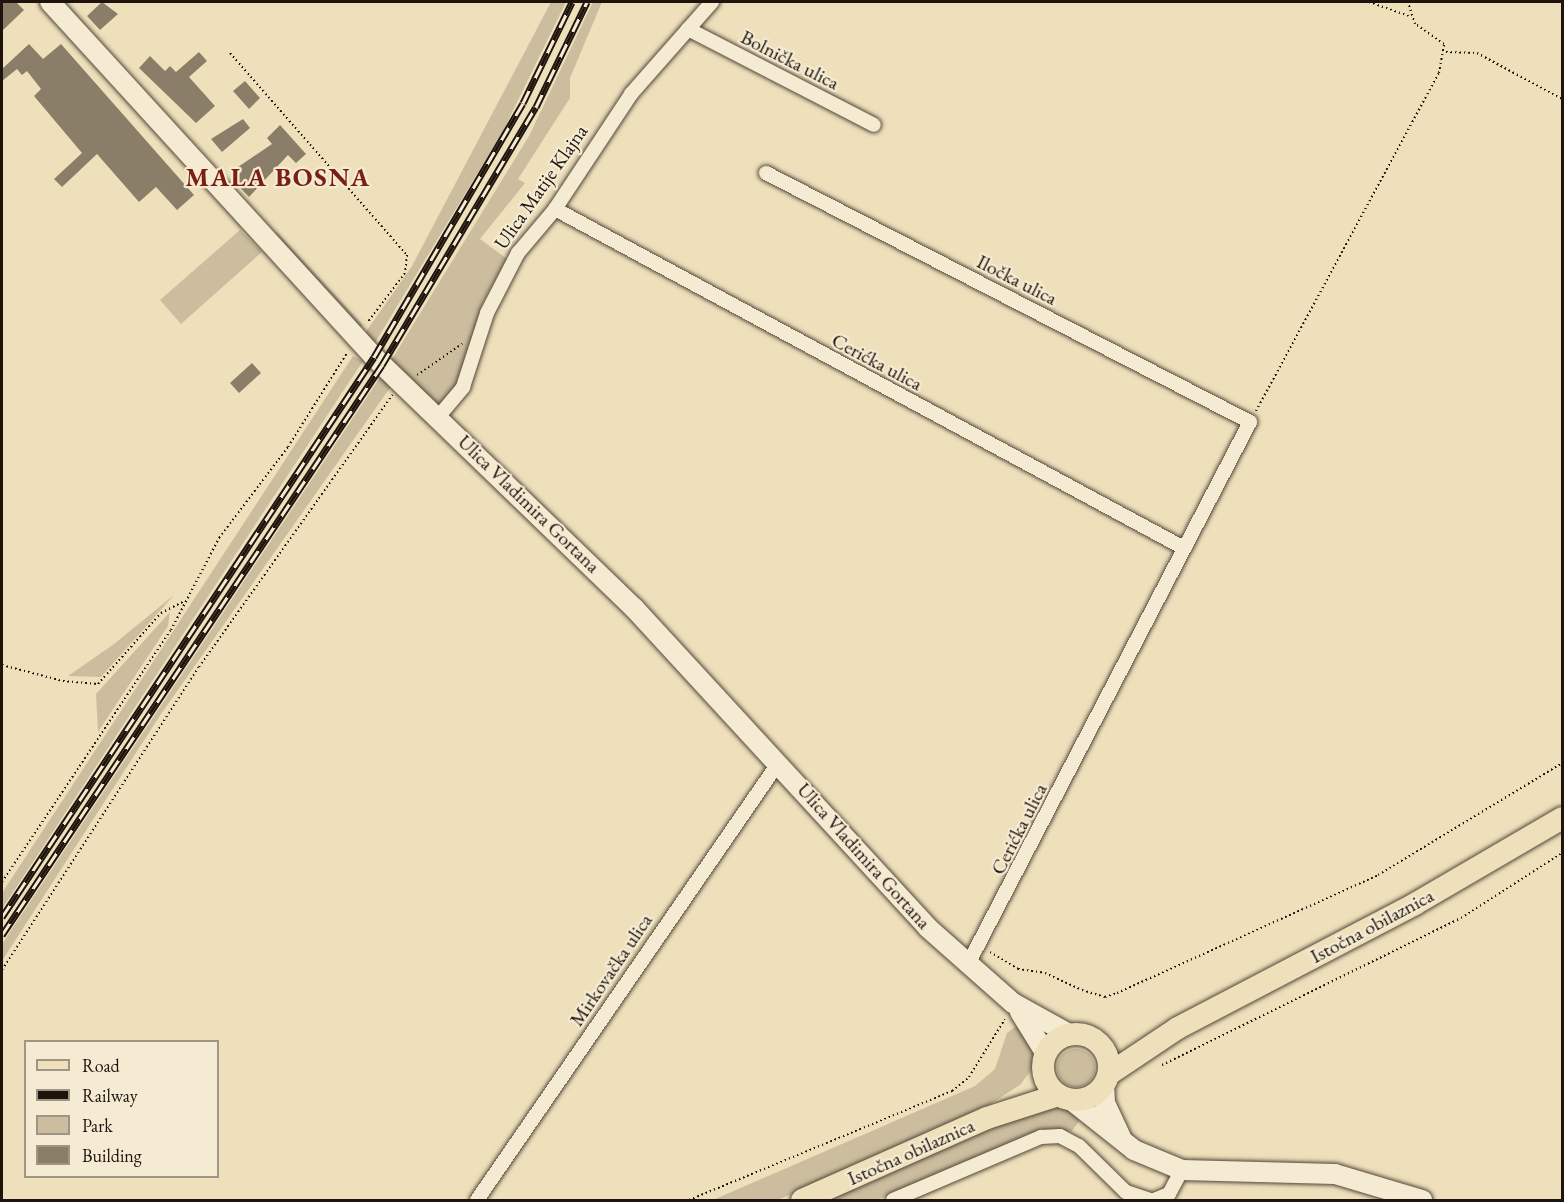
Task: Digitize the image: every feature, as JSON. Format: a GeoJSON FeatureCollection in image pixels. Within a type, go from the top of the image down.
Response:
{"type":"FeatureCollection","features":[{"type":"Feature","properties":{"kind":"main road","name":"Ulica Vladimira Gortana"},"geometry":{"type":"LineString","coordinates":[[50,2],[356,338],[439,416],[634,608],[967,966],[1013,1003],[1071,1035]]}},
{"type":"Feature","properties":{"kind":"main road","name":"Istočna obilaznica"},"geometry":{"type":"LineString","coordinates":[[1107,1079],[1178,1028],[1415,904],[1563,818]]}},
{"type":"Feature","properties":{"kind":"main road","name":"Ulica Vladimira Gortana"},"geometry":{"type":"LineString","coordinates":[[1013,1003],[1045,1060]]}},
{"type":"Feature","properties":{"kind":"main road","name":"Istočna obilaznica"},"geometry":{"type":"LineString","coordinates":[[1098,1042],[1178,1028]]}},
{"type":"Feature","properties":{"kind":"main road"},"geometry":{"type":"LineString","coordinates":[[1123,1142],[1106,1103],[1107,1079],[1098,1042],[1071,1035],[1045,1060],[1065,1097],[1123,1142],[1182,1170],[1335,1174],[1422,1200]]}},
{"type":"Feature","properties":{"kind":"main road","name":"Istočna obilaznica"},"geometry":{"type":"LineString","coordinates":[[987,1118],[1029,1085],[1045,1060]]}},
{"type":"Feature","properties":{"kind":"main road"},"geometry":{"type":"LineString","coordinates":[[1065,1097],[1090,1097],[1107,1079]]}},
{"type":"Feature","properties":{"kind":"main road","name":"Istočna obilaznica"},"geometry":{"type":"LineString","coordinates":[[802,1200],[987,1118],[1065,1097]]}},
{"type":"Feature","properties":{"kind":"street","name":"Ulica Matije Klajna"},"geometry":{"type":"LineString","coordinates":[[439,416],[464,387],[482,331],[518,253],[555,209],[631,94],[712,2]]}},
{"type":"Feature","properties":{"kind":"street","name":"Bolnička ulica"},"geometry":{"type":"LineString","coordinates":[[687,29],[874,125]]}},
{"type":"Feature","properties":{"kind":"street","name":"Iločka ulica"},"geometry":{"type":"LineString","coordinates":[[766,173],[1250,422]]}},
{"type":"Feature","properties":{"kind":"street","name":"Cerićka ulica"},"geometry":{"type":"LineString","coordinates":[[555,209],[1182,547]]}},
{"type":"Feature","properties":{"kind":"street","name":"Cerićka ulica"},"geometry":{"type":"LineString","coordinates":[[967,966],[981,947],[1182,547],[1250,422]]}},
{"type":"Feature","properties":{"kind":"street","name":"Mirkovačka ulica"},"geometry":{"type":"LineString","coordinates":[[477,1200],[779,762]]}},
{"type":"Feature","properties":{"kind":"street"},"geometry":{"type":"LineString","coordinates":[[892,1200],[1041,1137],[1060,1136],[1079,1146],[1126,1191],[1152,1200],[1169,1194],[1182,1170]]}},
{"type":"Feature","properties":{"kind":"path"},"geometry":{"type":"LineString","coordinates":[[1369,2],[1409,16],[1436,36],[1446,52]]}},
{"type":"Feature","properties":{"kind":"path"},"geometry":{"type":"LineString","coordinates":[[1408,2],[1409,16]]}},
{"type":"Feature","properties":{"kind":"path"},"geometry":{"type":"LineString","coordinates":[[1446,52],[1477,53],[1563,99]]}},
{"type":"Feature","properties":{"kind":"path"},"geometry":{"type":"LineString","coordinates":[[1250,422],[1446,52]]}},
{"type":"Feature","properties":{"kind":"path"},"geometry":{"type":"LineString","coordinates":[[2,882],[185,602],[219,538],[288,447],[356,338],[405,273],[407,255],[230,53]]}},
{"type":"Feature","properties":{"kind":"path"},"geometry":{"type":"LineString","coordinates":[[2,970],[199,667],[379,406],[403,384],[482,331]]}},
{"type":"Feature","properties":{"kind":"path"},"geometry":{"type":"LineString","coordinates":[[2,665],[63,681],[98,684],[161,613],[185,602]]}},
{"type":"Feature","properties":{"kind":"path"},"geometry":{"type":"LineString","coordinates":[[981,947],[1018,969],[1106,997],[1378,875],[1563,763]]}},
{"type":"Feature","properties":{"kind":"path"},"geometry":{"type":"LineString","coordinates":[[1162,1065],[1461,918],[1563,854]]}},
{"type":"Feature","properties":{"kind":"path"},"geometry":{"type":"LineString","coordinates":[[689,1200],[952,1091],[969,1077],[1013,1003]]}},
{"type":"Feature","properties":{"kind":"green space"},"geometry":{"type":"Polygon","coordinates":[[[551,2],[566,2],[503,131],[373,346],[363,336],[412,266],[551,2]]]}},
{"type":"Feature","properties":{"kind":"green space"},"geometry":{"type":"Polygon","coordinates":[[[593,2],[602,2],[570,78],[570,98],[518,179],[525,183],[480,239],[507,259],[482,304],[463,371],[450,396],[437,405],[389,364],[529,136],[593,2]]]}},
{"type":"Feature","properties":{"kind":"green space"},"geometry":{"type":"Polygon","coordinates":[[[240,230],[262,252],[181,324],[160,300],[240,230]]]}},
{"type":"Feature","properties":{"kind":"green space"},"geometry":{"type":"Polygon","coordinates":[[[277,232],[363,325],[359,329],[274,235],[277,232]]]}},
{"type":"Feature","properties":{"kind":"green space"},"geometry":{"type":"Polygon","coordinates":[[[353,356],[363,361],[2,909],[2,893],[353,356]]]}},
{"type":"Feature","properties":{"kind":"green space"},"geometry":{"type":"Polygon","coordinates":[[[381,376],[392,385],[161,714],[2,961],[2,944],[381,376]]]}},
{"type":"Feature","properties":{"kind":"green space"},"geometry":{"type":"Polygon","coordinates":[[[174,595],[101,677],[68,676],[114,644],[174,595]]]}},
{"type":"Feature","properties":{"kind":"green space"},"geometry":{"type":"Polygon","coordinates":[[[170,612],[168,626],[98,732],[96,694],[170,612]]]}},
{"type":"Feature","properties":{"kind":"green space"},"geometry":{"type":"Polygon","coordinates":[[[1018,1025],[1038,1056],[1036,1064],[1020,1085],[973,1115],[778,1200],[713,1200],[975,1086],[995,1069],[1007,1033],[1018,1025]]]}},
{"type":"Feature","properties":{"kind":"green space"},"geometry":{"type":"Polygon","coordinates":[[[1076,1049],[1083,1050],[1089,1055],[1094,1061],[1094,1075],[1089,1081],[1083,1086],[1076,1087],[1069,1086],[1063,1081],[1058,1075],[1057,1068],[1058,1061],[1063,1055],[1069,1050],[1076,1049]]]}},
{"type":"Feature","properties":{"kind":"green space"},"geometry":{"type":"Polygon","coordinates":[[[1062,1102],[1082,1117],[1072,1131],[1039,1131],[877,1200],[829,1200],[1014,1114],[1062,1102]]]}},
{"type":"Feature","properties":{"kind":"building"},"geometry":{"type":"Polygon","coordinates":[[[2,2],[16,2],[24,10],[2,31],[2,2]]]}},
{"type":"Feature","properties":{"kind":"building"},"geometry":{"type":"Polygon","coordinates":[[[102,2],[118,14],[100,30],[87,16],[102,2]]]}},
{"type":"Feature","properties":{"kind":"building"},"geometry":{"type":"Polygon","coordinates":[[[29,44],[43,59],[61,44],[194,195],[177,210],[156,187],[139,202],[97,154],[62,187],[54,179],[82,153],[34,96],[41,89],[27,71],[22,75],[17,69],[2,81],[2,69],[29,44]]]}},
{"type":"Feature","properties":{"kind":"building"},"geometry":{"type":"Polygon","coordinates":[[[199,52],[207,61],[189,77],[215,106],[196,123],[139,68],[150,56],[165,71],[170,66],[176,72],[199,52]]]}},
{"type":"Feature","properties":{"kind":"building"},"geometry":{"type":"Polygon","coordinates":[[[245,81],[260,98],[249,109],[233,91],[245,81]]]}},
{"type":"Feature","properties":{"kind":"building"},"geometry":{"type":"Polygon","coordinates":[[[243,119],[250,128],[222,152],[211,139],[243,119]]]}},
{"type":"Feature","properties":{"kind":"building"},"geometry":{"type":"Polygon","coordinates":[[[280,125],[306,154],[296,163],[288,155],[249,197],[233,180],[242,171],[238,167],[272,144],[267,138],[280,125]]]}},
{"type":"Feature","properties":{"kind":"building"},"geometry":{"type":"Polygon","coordinates":[[[252,363],[261,373],[239,393],[230,383],[252,363]]]}},
{"type":"Feature","properties":{"kind":"railway"},"geometry":{"type":"LineString","coordinates":[[2,917],[374,357],[523,103],[572,2]]}},
{"type":"Feature","properties":{"kind":"railway"},"geometry":{"type":"LineString","coordinates":[[2,935],[382,365],[536,107],[587,2]]}},
{"type":"Feature","properties":{"kind":"district","name":"MALA BOSNA"},"geometry":{"type":"Point","coordinates":[278,178]}}]}
